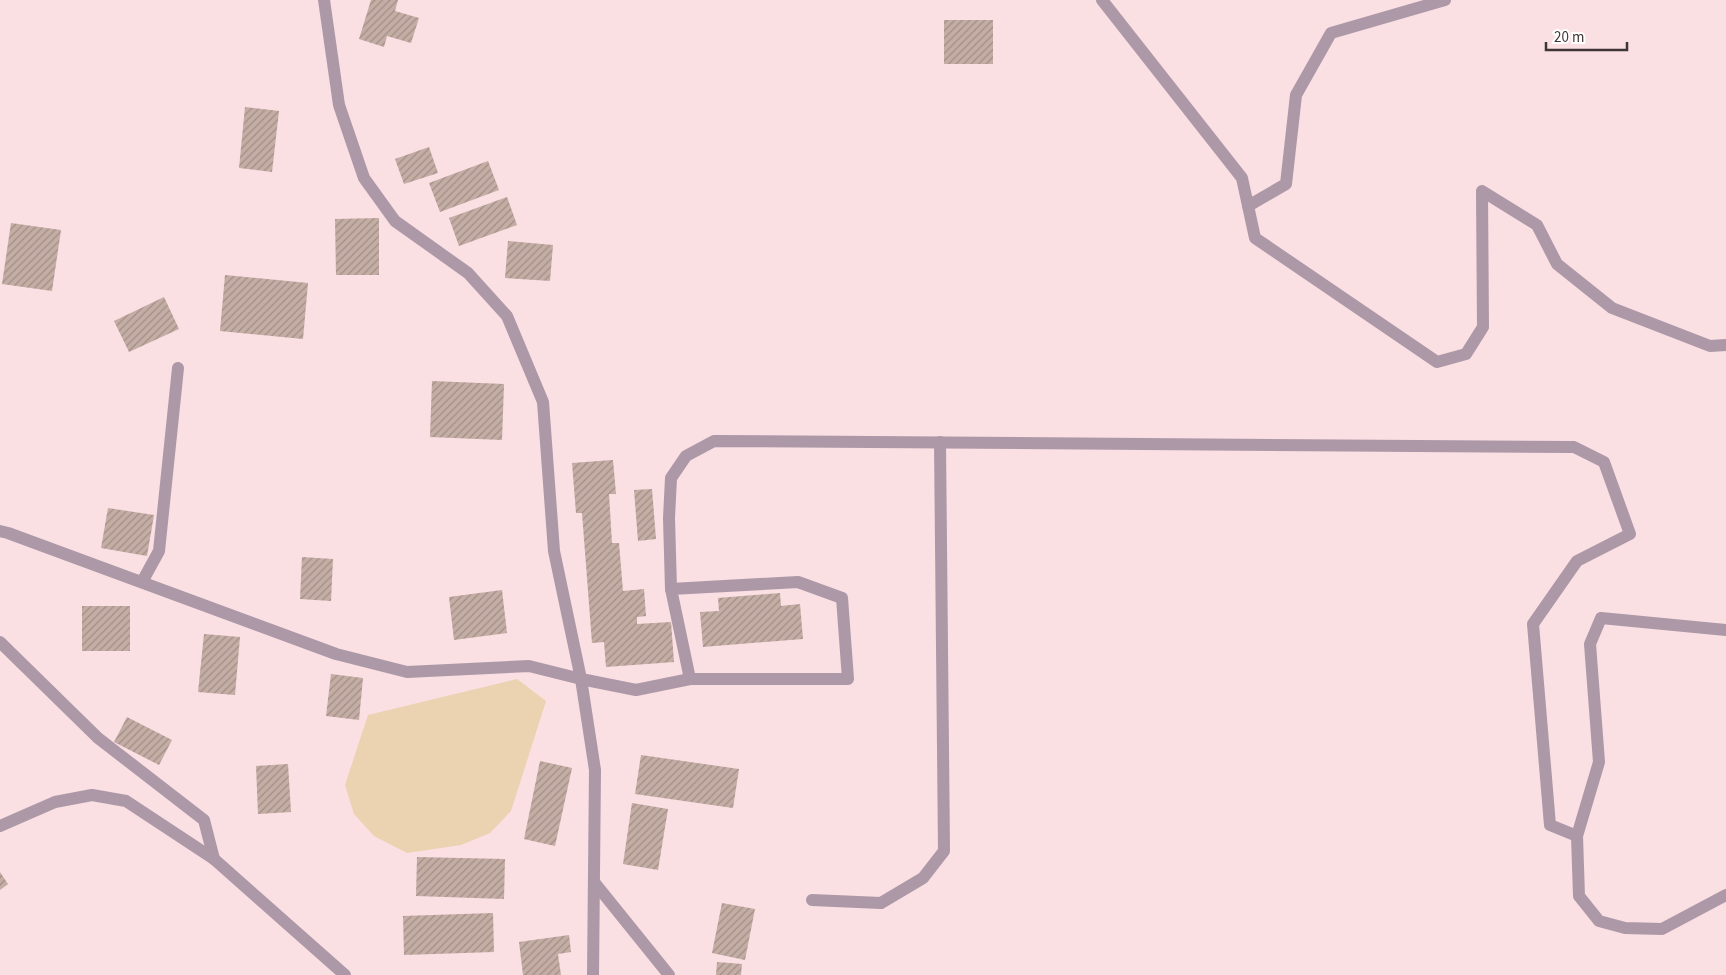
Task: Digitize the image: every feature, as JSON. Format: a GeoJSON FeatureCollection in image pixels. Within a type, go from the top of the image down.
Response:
{"type":"FeatureCollection","features":[{"type":"Feature","properties":{"kind":"street"},"geometry":{"type":"LineString","coordinates":[[324,0],[339,104],[364,178],[394,221],[468,273],[507,316],[543,402],[554,552],[581,678],[595,770],[593,975]]}},
{"type":"Feature","properties":{"kind":"street"},"geometry":{"type":"LineString","coordinates":[[1102,0],[1242,178],[1256,238],[1437,362],[1466,354],[1483,327],[1482,191],[1537,225],[1557,264],[1612,308],[1710,346],[1726,344]]}},
{"type":"Feature","properties":{"kind":"street"},"geometry":{"type":"LineString","coordinates":[[1248,206],[1286,184],[1296,95],[1331,33],[1445,0]]}},
{"type":"Feature","properties":{"kind":"street"},"geometry":{"type":"LineString","coordinates":[[142,582],[159,551],[178,368]]}},
{"type":"Feature","properties":{"kind":"street"},"geometry":{"type":"LineString","coordinates":[[690,680],[671,589],[669,518],[671,478],[686,456],[714,440],[1574,447],[1604,462],[1630,534],[1577,561],[1533,624],[1550,825],[1577,836]]}},
{"type":"Feature","properties":{"kind":"street"},"geometry":{"type":"LineString","coordinates":[[812,900],[880,903],[923,878],[944,851],[940,442]]}},
{"type":"Feature","properties":{"kind":"street"},"geometry":{"type":"LineString","coordinates":[[0,531],[336,654],[407,672],[529,666],[636,690],[690,680],[848,680],[842,598],[798,582],[671,589]]}},
{"type":"Feature","properties":{"kind":"street"},"geometry":{"type":"LineString","coordinates":[[1726,630],[1601,618],[1590,644],[1599,762],[1577,836],[1579,896],[1599,922],[1625,928],[1662,929],[1726,896]]}},
{"type":"Feature","properties":{"kind":"street"},"geometry":{"type":"LineString","coordinates":[[0,642],[98,738],[204,820],[214,859]]}},
{"type":"Feature","properties":{"kind":"street"},"geometry":{"type":"LineString","coordinates":[[0,826],[55,802],[92,795],[126,801],[214,859],[345,975]]}},
{"type":"Feature","properties":{"kind":"street"},"geometry":{"type":"LineString","coordinates":[[594,882],[669,975]]}},
{"type":"Feature","properties":{"kind":"shaded area"},"geometry":{"type":"Polygon","coordinates":[[[517,679],[546,701],[511,811],[490,833],[461,845],[407,853],[374,836],[354,814],[345,785],[368,715],[517,679]]]}},
{"type":"Feature","properties":{"kind":"building"},"geometry":{"type":"Polygon","coordinates":[[[371,0],[398,0],[395,11],[419,18],[411,43],[387,36],[384,47],[359,39],[371,0]]]}},
{"type":"Feature","properties":{"kind":"building"},"geometry":{"type":"Polygon","coordinates":[[[944,20],[993,20],[993,64],[944,64],[944,20]]]}},
{"type":"Feature","properties":{"kind":"building"},"geometry":{"type":"Polygon","coordinates":[[[245,107],[279,111],[272,172],[239,168],[245,107]]]}},
{"type":"Feature","properties":{"kind":"building"},"geometry":{"type":"Polygon","coordinates":[[[429,147],[438,173],[404,184],[395,159],[429,147]]]}},
{"type":"Feature","properties":{"kind":"building"},"geometry":{"type":"Polygon","coordinates":[[[488,161],[499,190],[440,212],[429,183],[488,161]]]}},
{"type":"Feature","properties":{"kind":"building"},"geometry":{"type":"Polygon","coordinates":[[[507,197],[517,225],[459,246],[449,218],[507,197]]]}},
{"type":"Feature","properties":{"kind":"building"},"geometry":{"type":"Polygon","coordinates":[[[379,218],[379,275],[336,275],[335,219],[379,218]]]}},
{"type":"Feature","properties":{"kind":"building"},"geometry":{"type":"Polygon","coordinates":[[[11,223],[61,230],[52,291],[2,284],[11,223]]]}},
{"type":"Feature","properties":{"kind":"building"},"geometry":{"type":"Polygon","coordinates":[[[508,241],[553,245],[550,281],[505,278],[508,241]]]}},
{"type":"Feature","properties":{"kind":"building"},"geometry":{"type":"Polygon","coordinates":[[[225,275],[308,283],[303,339],[220,331],[225,275]]]}},
{"type":"Feature","properties":{"kind":"building"},"geometry":{"type":"Polygon","coordinates":[[[164,297],[179,329],[129,352],[114,321],[164,297]]]}},
{"type":"Feature","properties":{"kind":"building"},"geometry":{"type":"Polygon","coordinates":[[[432,381],[504,384],[502,440],[430,437],[432,381]]]}},
{"type":"Feature","properties":{"kind":"building"},"geometry":{"type":"Polygon","coordinates":[[[613,460],[616,494],[609,494],[612,543],[619,543],[623,591],[644,589],[646,616],[637,617],[637,624],[671,622],[674,662],[606,667],[604,642],[592,643],[582,513],[576,513],[572,463],[613,460]]]}},
{"type":"Feature","properties":{"kind":"building"},"geometry":{"type":"Polygon","coordinates":[[[652,489],[656,539],[638,541],[634,490],[652,489]]]}},
{"type":"Feature","properties":{"kind":"building"},"geometry":{"type":"Polygon","coordinates":[[[108,508],[154,515],[147,556],[101,548],[108,508]]]}},
{"type":"Feature","properties":{"kind":"building"},"geometry":{"type":"Polygon","coordinates":[[[302,557],[333,559],[331,601],[300,599],[302,557]]]}},
{"type":"Feature","properties":{"kind":"building"},"geometry":{"type":"Polygon","coordinates":[[[502,590],[507,633],[454,640],[449,597],[502,590]]]}},
{"type":"Feature","properties":{"kind":"building"},"geometry":{"type":"Polygon","coordinates":[[[780,593],[781,606],[800,604],[803,639],[703,647],[700,612],[719,611],[718,598],[780,593]]]}},
{"type":"Feature","properties":{"kind":"building"},"geometry":{"type":"Polygon","coordinates":[[[82,606],[130,606],[130,651],[82,651],[82,606]]]}},
{"type":"Feature","properties":{"kind":"building"},"geometry":{"type":"Polygon","coordinates":[[[204,634],[240,637],[235,695],[198,692],[204,634]]]}},
{"type":"Feature","properties":{"kind":"building"},"geometry":{"type":"Polygon","coordinates":[[[331,674],[363,678],[359,720],[326,716],[331,674]]]}},
{"type":"Feature","properties":{"kind":"building"},"geometry":{"type":"Polygon","coordinates":[[[127,717],[172,740],[159,765],[114,742],[127,717]]]}},
{"type":"Feature","properties":{"kind":"building"},"geometry":{"type":"Polygon","coordinates":[[[641,755],[739,769],[733,808],[635,794],[641,755]]]}},
{"type":"Feature","properties":{"kind":"building"},"geometry":{"type":"Polygon","coordinates":[[[540,761],[572,768],[555,846],[524,839],[540,761]]]}},
{"type":"Feature","properties":{"kind":"building"},"geometry":{"type":"Polygon","coordinates":[[[288,764],[291,812],[258,814],[256,766],[288,764]]]}},
{"type":"Feature","properties":{"kind":"building"},"geometry":{"type":"Polygon","coordinates":[[[632,803],[668,809],[658,870],[623,864],[632,803]]]}},
{"type":"Feature","properties":{"kind":"building"},"geometry":{"type":"Polygon","coordinates":[[[417,857],[505,859],[504,899],[416,896],[417,857]]]}},
{"type":"Feature","properties":{"kind":"building"},"geometry":{"type":"Polygon","coordinates":[[[0,872],[8,884],[0,890],[0,872]]]}},
{"type":"Feature","properties":{"kind":"building"},"geometry":{"type":"Polygon","coordinates":[[[722,903],[755,909],[745,960],[712,953],[722,903]]]}},
{"type":"Feature","properties":{"kind":"building"},"geometry":{"type":"Polygon","coordinates":[[[493,913],[494,952],[404,955],[403,916],[493,913]]]}},
{"type":"Feature","properties":{"kind":"building"},"geometry":{"type":"Polygon","coordinates":[[[569,935],[571,952],[558,954],[561,975],[523,975],[519,942],[569,935]]]}},
{"type":"Feature","properties":{"kind":"building"},"geometry":{"type":"Polygon","coordinates":[[[717,962],[742,964],[741,975],[716,975],[717,962]]]}}]}
